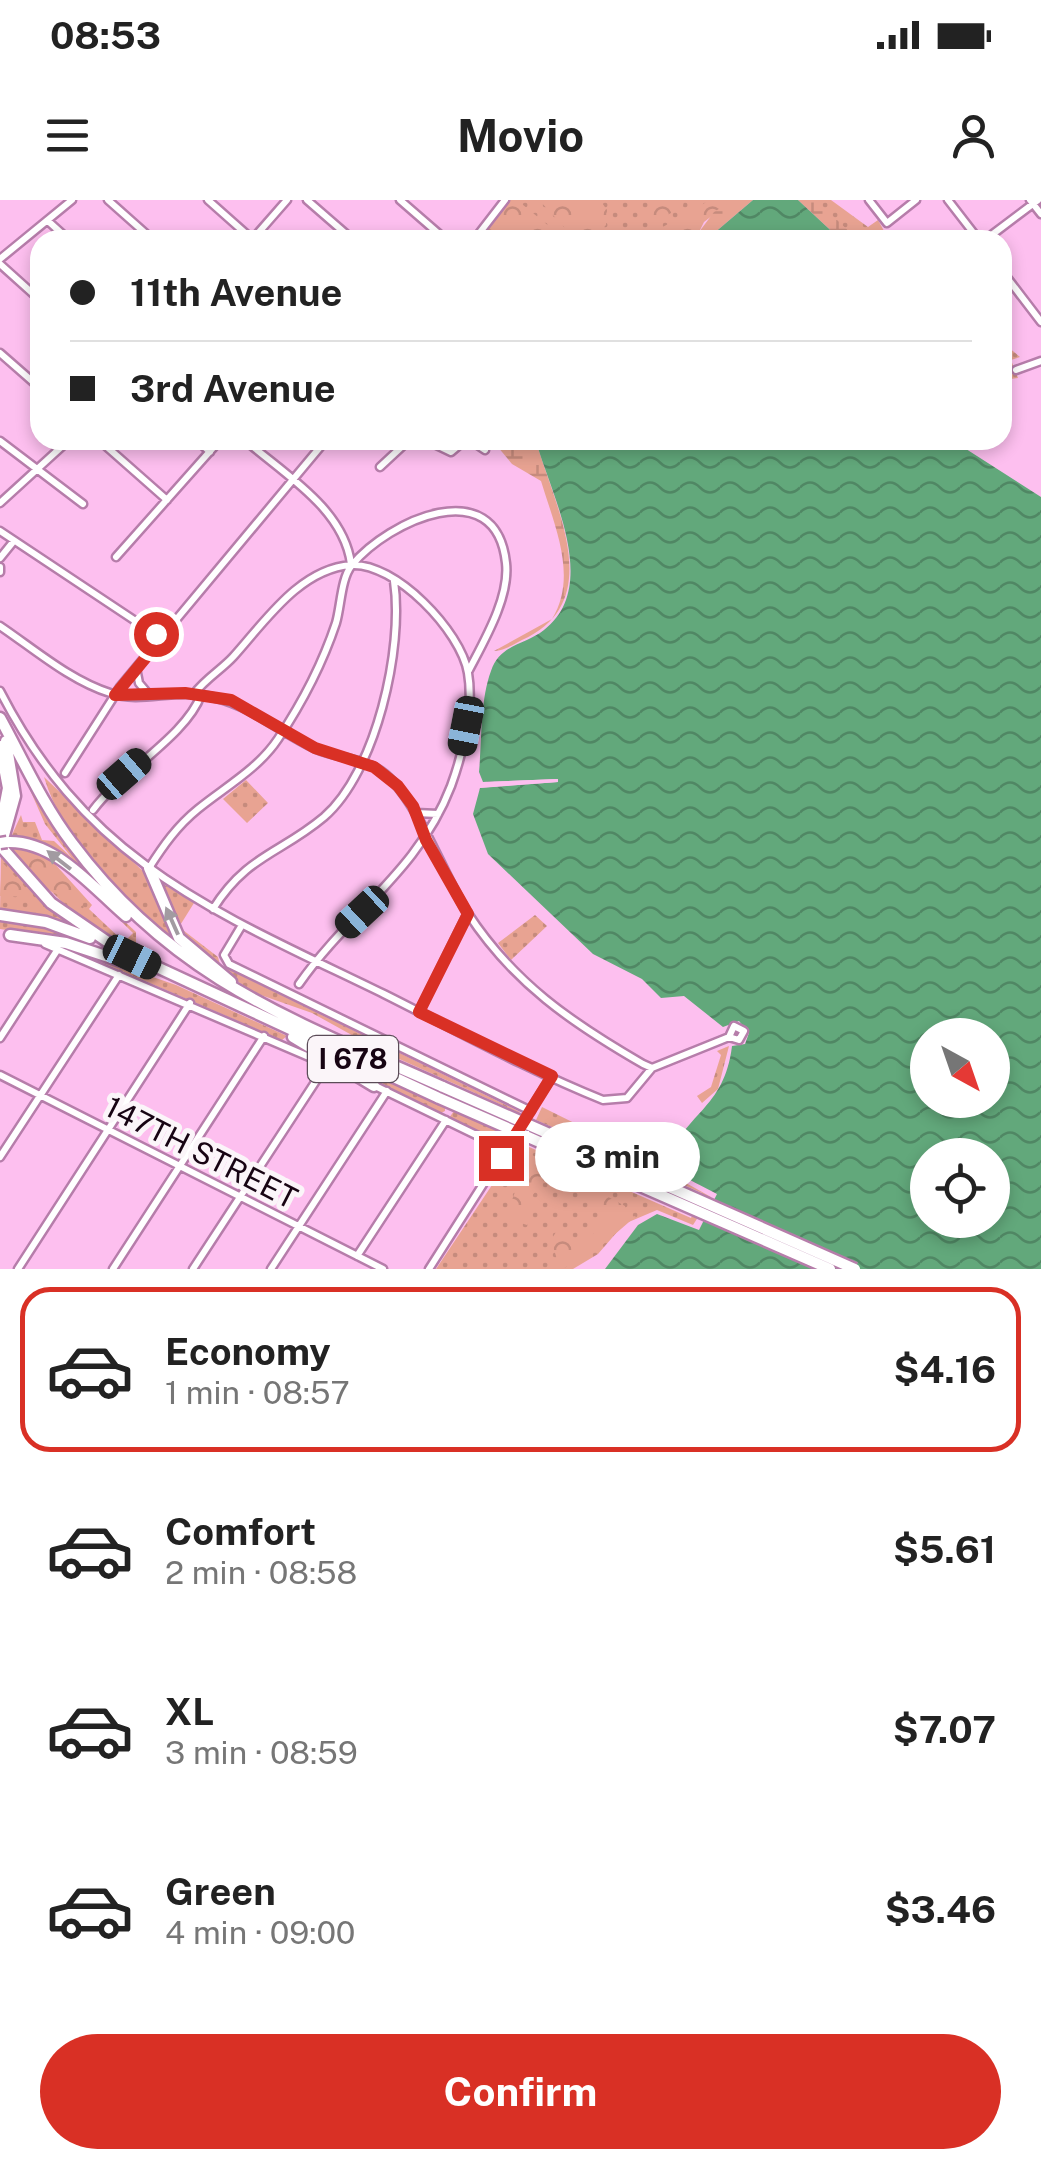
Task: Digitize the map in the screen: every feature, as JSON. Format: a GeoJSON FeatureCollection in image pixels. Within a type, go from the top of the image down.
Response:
{"type":"FeatureCollection","features":[{"type":"Feature","properties":{"kind":"highway","name":"I 678"},"geometry":{"type":"LineString","coordinates":[[0,718],[78,852],[138,919],[191,963],[242,996],[441,1092],[830,1269]]}},
{"type":"Feature","properties":{"kind":"highway"},"geometry":{"type":"LineString","coordinates":[[0,726],[12,757],[16,788],[12,818],[2,846],[30,844],[50,852],[150,935],[191,963]]}},
{"type":"Feature","properties":{"kind":"highway"},"geometry":{"type":"LineString","coordinates":[[0,746],[8,783],[0,829]]}},
{"type":"Feature","properties":{"kind":"highway","name":"I 678"},"geometry":{"type":"LineString","coordinates":[[2,846],[59,910],[132,957],[186,984],[855,1269]]}},
{"type":"Feature","properties":{"kind":"highway"},"geometry":{"type":"LineString","coordinates":[[148,868],[184,944],[227,980],[300,1023]]}},
{"type":"Feature","properties":{"kind":"highway"},"geometry":{"type":"LineString","coordinates":[[0,915],[56,925],[132,957]]}},
{"type":"Feature","properties":{"kind":"highway"},"geometry":{"type":"LineString","coordinates":[[5,934],[90,950],[186,984]]}},
{"type":"Feature","properties":{"kind":"highway"},"geometry":{"type":"LineString","coordinates":[[267,1020],[374,1086]]}},
{"type":"Feature","properties":{"kind":"street"},"geometry":{"type":"LineString","coordinates":[[37,230],[72,200]]}},
{"type":"Feature","properties":{"kind":"street"},"geometry":{"type":"LineString","coordinates":[[108,200],[142,230]]}},
{"type":"Feature","properties":{"kind":"street"},"geometry":{"type":"LineString","coordinates":[[208,200],[241,230]]}},
{"type":"Feature","properties":{"kind":"street"},"geometry":{"type":"LineString","coordinates":[[260,230],[286,200]]}},
{"type":"Feature","properties":{"kind":"street"},"geometry":{"type":"LineString","coordinates":[[307,200],[342,230]]}},
{"type":"Feature","properties":{"kind":"street"},"geometry":{"type":"LineString","coordinates":[[400,200],[434,230]]}},
{"type":"Feature","properties":{"kind":"street"},"geometry":{"type":"LineString","coordinates":[[869,200],[887,224],[916,200]]}},
{"type":"Feature","properties":{"kind":"street"},"geometry":{"type":"LineString","coordinates":[[948,200],[974,230]]}},
{"type":"Feature","properties":{"kind":"street"},"geometry":{"type":"LineString","coordinates":[[995,230],[1034,201],[1041,214]]}},
{"type":"Feature","properties":{"kind":"street"},"geometry":{"type":"LineString","coordinates":[[481,230],[499,202]]}},
{"type":"Feature","properties":{"kind":"street"},"geometry":{"type":"LineString","coordinates":[[48,221],[58,230]]}},
{"type":"Feature","properties":{"kind":"street"},"geometry":{"type":"LineString","coordinates":[[30,236],[0,262],[30,290]]}},
{"type":"Feature","properties":{"kind":"street"},"geometry":{"type":"LineString","coordinates":[[1012,283],[1039,316]]}},
{"type":"Feature","properties":{"kind":"street"},"geometry":{"type":"LineString","coordinates":[[0,352],[30,379]]}},
{"type":"Feature","properties":{"kind":"street"},"geometry":{"type":"LineString","coordinates":[[1016,370],[1041,361]]}},
{"type":"Feature","properties":{"kind":"street"},"geometry":{"type":"LineString","coordinates":[[0,441],[83,504]]}},
{"type":"Feature","properties":{"kind":"street"},"geometry":{"type":"LineString","coordinates":[[0,502],[57,450]]}},
{"type":"Feature","properties":{"kind":"street"},"geometry":{"type":"LineString","coordinates":[[110,450],[166,500]]}},
{"type":"Feature","properties":{"kind":"street"},"geometry":{"type":"LineString","coordinates":[[148,868],[186,820],[258,763],[284,730],[325,653],[352,565],[333,519],[257,450]]}},
{"type":"Feature","properties":{"kind":"street"},"geometry":{"type":"LineString","coordinates":[[65,773],[136,668],[317,450]]}},
{"type":"Feature","properties":{"kind":"street"},"geometry":{"type":"LineString","coordinates":[[380,467],[398,450]]}},
{"type":"Feature","properties":{"kind":"street"},"geometry":{"type":"LineString","coordinates":[[116,557],[210,452]]}},
{"type":"Feature","properties":{"kind":"street"},"geometry":{"type":"LineString","coordinates":[[94,810],[120,778],[191,712],[198,694],[286,598],[322,575],[352,565],[385,536],[428,512],[457,511],[490,528],[503,549],[507,574],[468,672],[460,751],[438,814],[426,840],[395,880],[316,960],[299,984]]}},
{"type":"Feature","properties":{"kind":"street"},"geometry":{"type":"LineString","coordinates":[[0,531],[162,638]]}},
{"type":"Feature","properties":{"kind":"street"},"geometry":{"type":"LineString","coordinates":[[0,558],[14,542]]}},
{"type":"Feature","properties":{"kind":"street"},"geometry":{"type":"LineString","coordinates":[[352,565],[394,580],[414,594],[449,634],[468,672]]}},
{"type":"Feature","properties":{"kind":"street"},"geometry":{"type":"LineString","coordinates":[[213,908],[246,866],[327,814],[360,762],[390,674],[397,608],[394,580]]}},
{"type":"Feature","properties":{"kind":"street"},"geometry":{"type":"LineString","coordinates":[[397,608],[414,594]]}},
{"type":"Feature","properties":{"kind":"street"},"geometry":{"type":"LineString","coordinates":[[0,626],[88,683],[115,695],[198,694],[241,704],[324,752],[360,762],[391,779],[416,814],[426,840],[468,914],[536,995],[572,1023],[652,1068]]}},
{"type":"Feature","properties":{"kind":"street"},"geometry":{"type":"LineString","coordinates":[[136,668],[139,683],[150,696]]}},
{"type":"Feature","properties":{"kind":"street"},"geometry":{"type":"LineString","coordinates":[[0,691],[28,745],[60,789],[107,836],[148,868],[242,925],[552,1076],[603,1100],[618,1102],[632,1094],[652,1068],[729,1037]]}},
{"type":"Feature","properties":{"kind":"street"},"geometry":{"type":"LineString","coordinates":[[416,814],[438,814]]}},
{"type":"Feature","properties":{"kind":"street"},"geometry":{"type":"LineString","coordinates":[[419,1012],[468,914]]}},
{"type":"Feature","properties":{"kind":"street"},"geometry":{"type":"LineString","coordinates":[[242,925],[224,959],[531,1111]]}},
{"type":"Feature","properties":{"kind":"street"},"geometry":{"type":"LineString","coordinates":[[5,934],[58,949],[190,1004],[506,1150]]}},
{"type":"Feature","properties":{"kind":"street"},"geometry":{"type":"LineString","coordinates":[[0,1038],[58,949]]}},
{"type":"Feature","properties":{"kind":"street"},"geometry":{"type":"LineString","coordinates":[[0,1157],[119,975]]}},
{"type":"Feature","properties":{"kind":"street"},"geometry":{"type":"LineString","coordinates":[[18,1269],[190,1004]]}},
{"type":"Feature","properties":{"kind":"street"},"geometry":{"type":"LineString","coordinates":[[113,1269],[264,1036]]}},
{"type":"Feature","properties":{"kind":"street"},"geometry":{"type":"LineString","coordinates":[[193,1269],[327,1064]]}},
{"type":"Feature","properties":{"kind":"street","name":"147TH STREET"},"geometry":{"type":"LineString","coordinates":[[0,1075],[383,1269]]}},
{"type":"Feature","properties":{"kind":"street"},"geometry":{"type":"LineString","coordinates":[[429,1269],[552,1076]]}},
{"type":"Feature","properties":{"kind":"street"},"geometry":{"type":"LineString","coordinates":[[271,1269],[387,1092]]}},
{"type":"Feature","properties":{"kind":"street"},"geometry":{"type":"LineString","coordinates":[[357,1256],[446,1120]]}},
{"type":"Feature","properties":{"kind":"green space"},"geometry":{"type":"Polygon","coordinates":[[[508,200],[737,200],[679,230],[485,230],[508,200]]]}},
{"type":"Feature","properties":{"kind":"green space"},"geometry":{"type":"Polygon","coordinates":[[[511,200],[517,200],[554,230],[487,230],[511,200]]]}},
{"type":"Feature","properties":{"kind":"green space"},"geometry":{"type":"Polygon","coordinates":[[[539,200],[600,200],[607,210],[602,230],[567,230],[539,200]]]}},
{"type":"Feature","properties":{"kind":"green space"},"geometry":{"type":"Polygon","coordinates":[[[657,200],[684,200],[683,206],[664,217],[647,219],[644,215],[657,200]]]}},
{"type":"Feature","properties":{"kind":"green space"},"geometry":{"type":"Polygon","coordinates":[[[710,200],[733,200],[704,222],[700,230],[658,230],[710,200]]]}},
{"type":"Feature","properties":{"kind":"green space"},"geometry":{"type":"Polygon","coordinates":[[[733,200],[753,200],[718,230],[700,230],[714,212],[733,200]]]}},
{"type":"Feature","properties":{"kind":"green space"},"geometry":{"type":"Polygon","coordinates":[[[798,200],[816,200],[848,230],[830,230],[798,200]]]}},
{"type":"Feature","properties":{"kind":"green space"},"geometry":{"type":"Polygon","coordinates":[[[809,200],[831,200],[868,227],[878,220],[884,230],[841,230],[809,200]]]}},
{"type":"Feature","properties":{"kind":"green space"},"geometry":{"type":"Polygon","coordinates":[[[500,450],[539,450],[564,528],[569,580],[562,604],[554,615],[560,603],[564,569],[557,534],[541,481],[512,464],[500,450]]]}},
{"type":"Feature","properties":{"kind":"green space"},"geometry":{"type":"Polygon","coordinates":[[[550,620],[522,640],[494,651],[550,620]]]}},
{"type":"Feature","properties":{"kind":"green space"},"geometry":{"type":"Polygon","coordinates":[[[23,774],[87,877],[41,841],[11,837],[21,815],[23,822],[35,822],[42,840],[54,841],[72,858],[45,824],[23,774]]]}},
{"type":"Feature","properties":{"kind":"green space"},"geometry":{"type":"Polygon","coordinates":[[[44,777],[147,875],[175,941],[117,887],[81,846],[65,824],[44,777]]]}},
{"type":"Feature","properties":{"kind":"green space"},"geometry":{"type":"Polygon","coordinates":[[[246,780],[268,803],[247,823],[223,799],[246,780]]]}},
{"type":"Feature","properties":{"kind":"green space"},"geometry":{"type":"Polygon","coordinates":[[[6,846],[45,853],[92,905],[89,909],[124,942],[133,933],[61,862],[136,932],[136,943],[184,977],[74,914],[6,846]]]}},
{"type":"Feature","properties":{"kind":"green space"},"geometry":{"type":"Polygon","coordinates":[[[12,846],[35,853],[57,868],[74,888],[84,909],[45,888],[10,851],[12,846]]]}},
{"type":"Feature","properties":{"kind":"green space"},"geometry":{"type":"Polygon","coordinates":[[[1,854],[62,916],[67,927],[0,913],[1,854]]]}},
{"type":"Feature","properties":{"kind":"green space"},"geometry":{"type":"Polygon","coordinates":[[[2,862],[34,897],[0,896],[2,862]]]}},
{"type":"Feature","properties":{"kind":"green space"},"geometry":{"type":"Polygon","coordinates":[[[160,882],[194,903],[179,927],[218,957],[220,965],[520,1112],[506,1140],[498,1143],[449,1118],[454,1111],[504,1133],[517,1112],[377,1049],[312,1013],[255,993],[210,963],[182,937],[160,882]]]}},
{"type":"Feature","properties":{"kind":"green space"},"geometry":{"type":"Polygon","coordinates":[[[535,915],[547,926],[511,960],[498,943],[535,915]]]}},
{"type":"Feature","properties":{"kind":"green space"},"geometry":{"type":"Polygon","coordinates":[[[0,920],[53,928],[118,957],[40,935],[0,929],[0,920]]]}},
{"type":"Feature","properties":{"kind":"green space"},"geometry":{"type":"Polygon","coordinates":[[[66,947],[176,985],[287,1036],[282,1040],[66,947]]]}},
{"type":"Feature","properties":{"kind":"green space"},"geometry":{"type":"Polygon","coordinates":[[[729,1046],[718,1089],[702,1103],[697,1096],[711,1087],[721,1055],[717,1051],[729,1046]]]}},
{"type":"Feature","properties":{"kind":"green space"},"geometry":{"type":"Polygon","coordinates":[[[344,1063],[445,1107],[445,1111],[439,1114],[344,1063]]]}},
{"type":"Feature","properties":{"kind":"green space"},"geometry":{"type":"Polygon","coordinates":[[[542,1107],[649,1160],[665,1134],[670,1137],[661,1169],[711,1197],[693,1225],[657,1210],[624,1224],[598,1254],[573,1269],[436,1269],[520,1143],[691,1218],[702,1193],[536,1120],[542,1107]]]}},
{"type":"Feature","properties":{"kind":"green space"},"geometry":{"type":"Polygon","coordinates":[[[521,1151],[550,1162],[550,1172],[529,1200],[534,1209],[527,1225],[505,1218],[515,1192],[510,1183],[496,1188],[521,1151]]]}},
{"type":"Feature","properties":{"kind":"green space"},"geometry":{"type":"Polygon","coordinates":[[[595,1184],[597,1191],[625,1206],[626,1218],[636,1216],[584,1261],[560,1269],[551,1240],[556,1232],[582,1240],[592,1235],[601,1222],[591,1192],[595,1184]]]}},
{"type":"Feature","properties":{"kind":"water"},"geometry":{"type":"Polygon","coordinates":[[[753,200],[798,200],[830,230],[718,230],[753,200]]]}},
{"type":"Feature","properties":{"kind":"water"},"geometry":{"type":"Polygon","coordinates":[[[539,450],[968,450],[1041,497],[1041,1269],[605,1269],[638,1225],[657,1214],[699,1230],[717,1194],[665,1167],[682,1134],[721,1084],[732,1046],[745,1044],[749,1033],[739,1021],[723,1027],[684,996],[661,998],[642,979],[593,954],[488,854],[473,814],[480,788],[558,782],[483,782],[479,772],[485,695],[491,671],[500,655],[544,630],[560,612],[569,591],[568,543],[539,450]]]}},
{"type":"Feature","properties":{"kind":"pier"},"geometry":{"type":"Polygon","coordinates":[[[483,782],[558,782],[477,788],[483,782]]]}},
{"type":"Feature","properties":{"kind":"route"},"geometry":{"type":"LineString","coordinates":[[156,634],[162,638],[115,695],[190,693],[236,702],[315,748],[374,767],[398,786],[413,806],[426,840],[468,914],[419,1012],[552,1076],[501,1158]]}}]}
